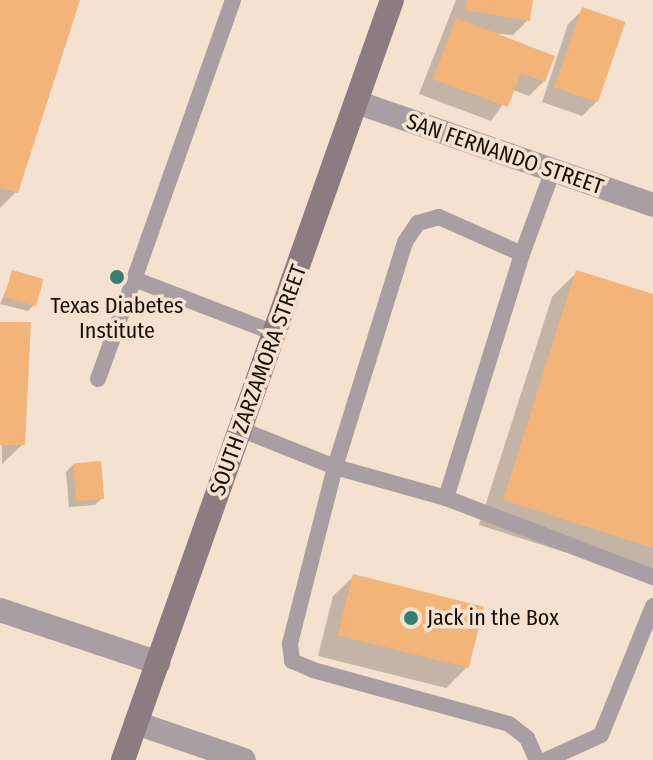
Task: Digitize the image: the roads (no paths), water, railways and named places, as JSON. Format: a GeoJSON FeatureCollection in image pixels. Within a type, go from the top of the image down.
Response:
{"type":"FeatureCollection","features":[{"type":"Feature","properties":{"kind":"main road","name":"SOUTH ZARZAMORA STREET"},"geometry":{"type":"LineString","coordinates":[[123,760],[392,0]]}},
{"type":"Feature","properties":{"kind":"street","name":"SAN FERNANDO STREET"},"geometry":{"type":"LineString","coordinates":[[356,102],[653,205]]}},
{"type":"Feature","properties":{"kind":"street"},"geometry":{"type":"LineString","coordinates":[[0,610],[158,663]]}},
{"type":"Feature","properties":{"kind":"street"},"geometry":{"type":"LineString","coordinates":[[136,723],[244,760]]}},
{"type":"Feature","properties":{"kind":"lane"},"geometry":{"type":"LineString","coordinates":[[98,379],[233,0]]}},
{"type":"Feature","properties":{"kind":"lane"},"geometry":{"type":"LineString","coordinates":[[446,498],[522,254],[553,170]]}},
{"type":"Feature","properties":{"kind":"lane"},"geometry":{"type":"LineString","coordinates":[[522,254],[439,217],[418,223],[405,242],[335,467],[292,661],[509,724],[537,760]]}},
{"type":"Feature","properties":{"kind":"lane"},"geometry":{"type":"LineString","coordinates":[[134,279],[275,333]]}},
{"type":"Feature","properties":{"kind":"lane"},"geometry":{"type":"LineString","coordinates":[[240,429],[335,467],[446,498],[653,577]]}},
{"type":"Feature","properties":{"kind":"lane"},"geometry":{"type":"LineString","coordinates":[[546,760],[601,735],[653,606]]}},
{"type":"Feature","properties":{"kind":"place","name":"Texas Diabetes Institute"},"geometry":{"type":"Point","coordinates":[117,277]}},
{"type":"Feature","properties":{"kind":"place","name":"Jack in the Box"},"geometry":{"type":"Point","coordinates":[411,618]}}]}
